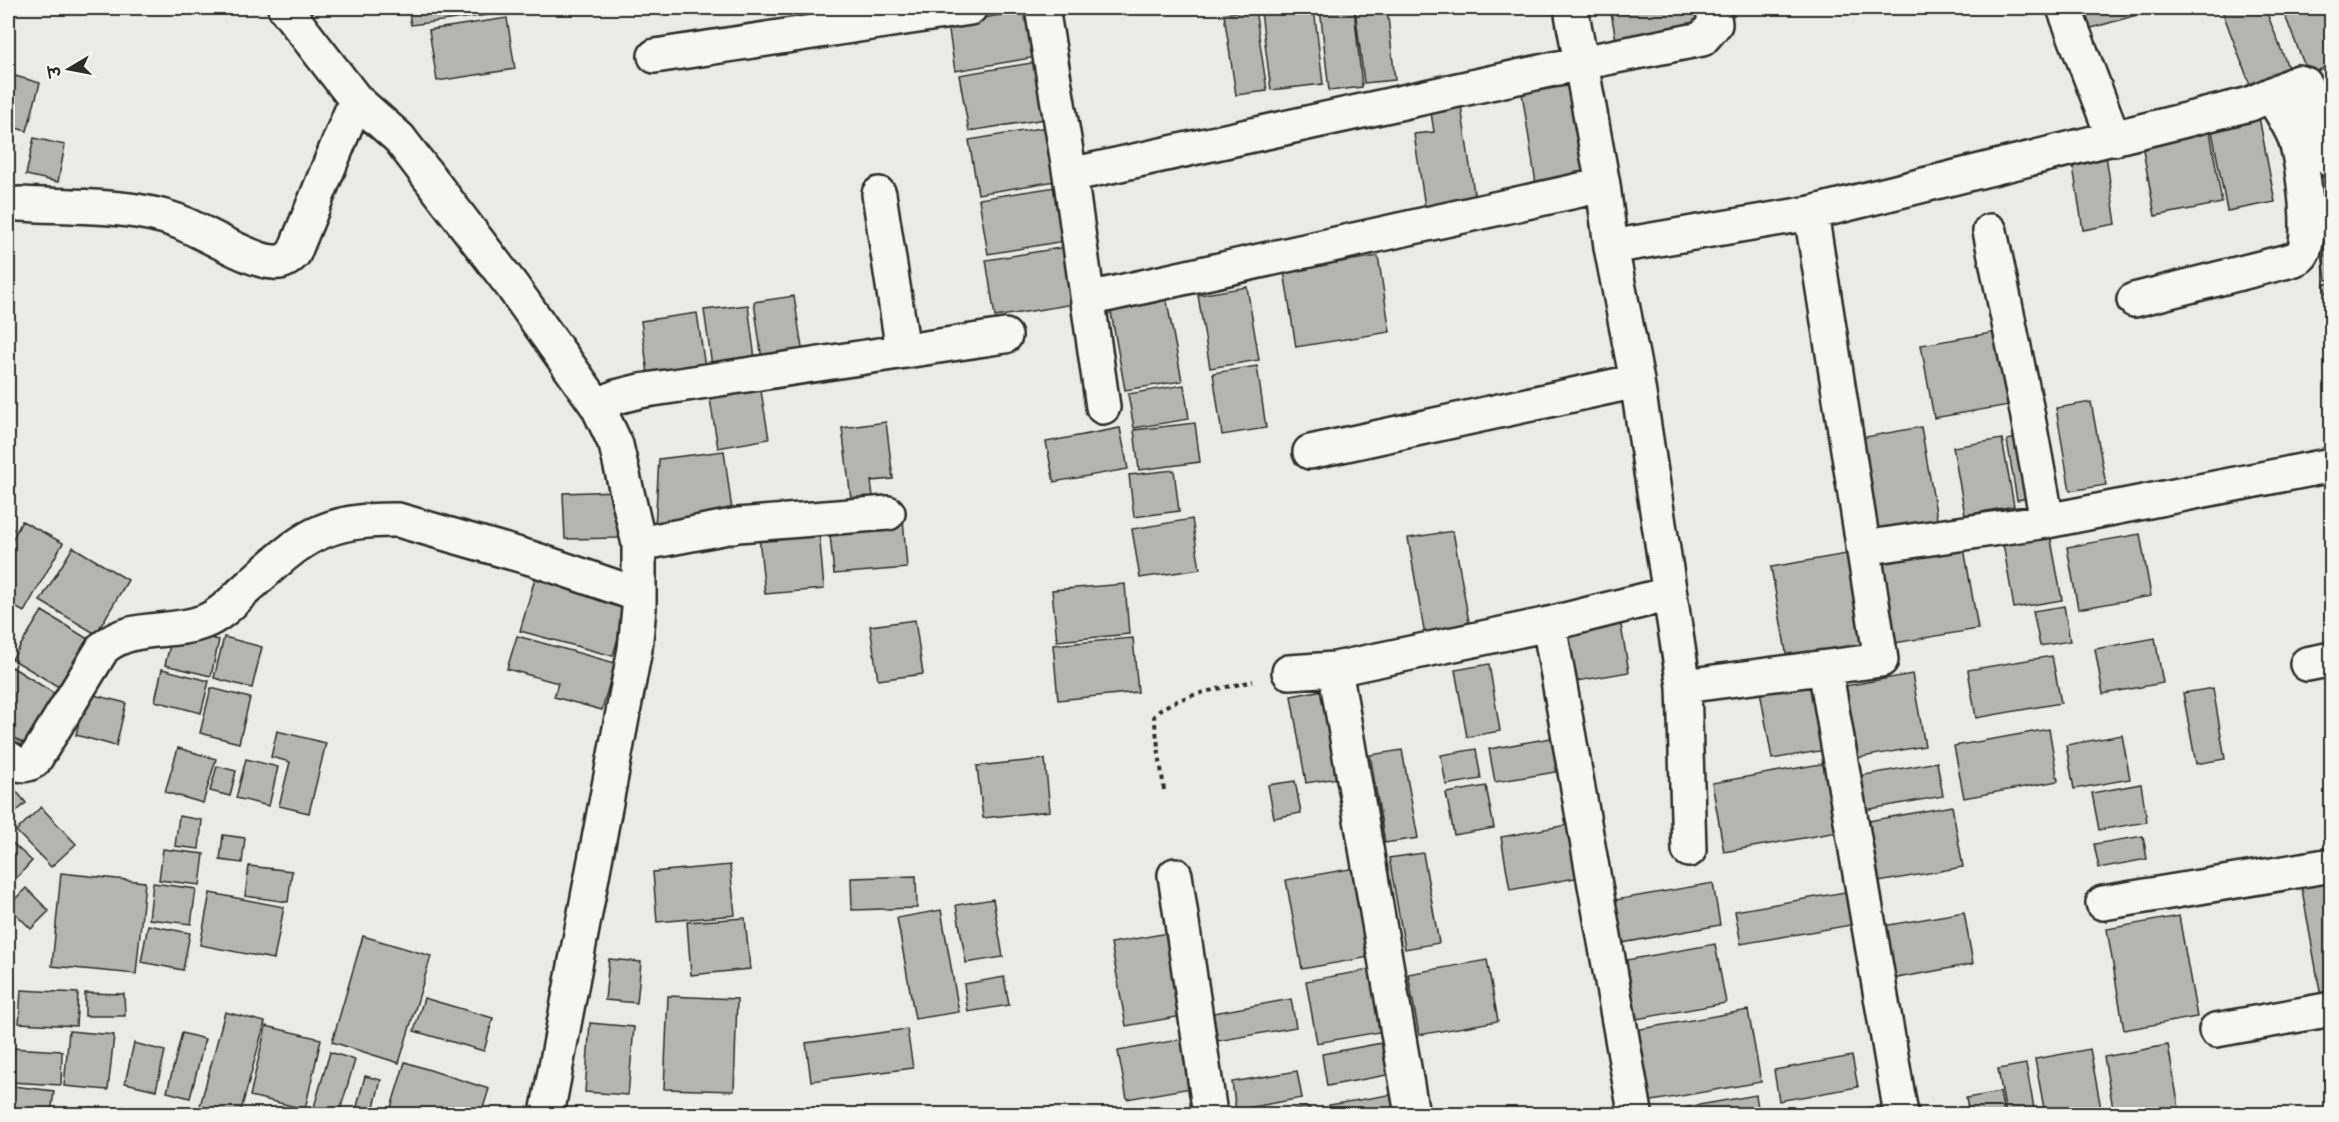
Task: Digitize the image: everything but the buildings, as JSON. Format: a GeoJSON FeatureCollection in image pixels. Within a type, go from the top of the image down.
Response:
{"type":"FeatureCollection","features":[{"type":"Feature","properties":{"kind":"street"},"geometry":{"type":"LineString","coordinates":[[285,8],[356,100],[399,138],[512,286],[598,407],[616,445],[639,544],[639,596],[635,649],[547,1114]]}},
{"type":"Feature","properties":{"kind":"street"},"geometry":{"type":"LineString","coordinates":[[655,56],[869,14],[970,8]]}},
{"type":"Feature","properties":{"kind":"street"},"geometry":{"type":"LineString","coordinates":[[1042,8],[1070,175],[1103,407]]}},
{"type":"Feature","properties":{"kind":"street"},"geometry":{"type":"LineString","coordinates":[[1571,8],[1603,185],[1611,247],[1637,381],[1684,686],[1689,850]]}},
{"type":"Feature","properties":{"kind":"street"},"geometry":{"type":"LineString","coordinates":[[1070,175],[1581,63],[1702,39],[1716,24],[1713,8]]}},
{"type":"Feature","properties":{"kind":"street"},"geometry":{"type":"LineString","coordinates":[[2064,8],[2115,139]]}},
{"type":"Feature","properties":{"kind":"street"},"geometry":{"type":"LineString","coordinates":[[1611,247],[1810,213],[2250,105],[2296,82],[2305,84],[2331,161]]}},
{"type":"Feature","properties":{"kind":"street"},"geometry":{"type":"LineString","coordinates":[[2134,300],[2292,260],[2304,252],[2308,232],[2301,160],[2294,136],[2271,95]]}},
{"type":"Feature","properties":{"kind":"street"},"geometry":{"type":"LineString","coordinates":[[19,204],[102,208],[159,215],[178,221],[258,258],[281,262],[294,253],[356,100]]}},
{"type":"Feature","properties":{"kind":"street"},"geometry":{"type":"LineString","coordinates":[[1088,299],[1603,185]]}},
{"type":"Feature","properties":{"kind":"street"},"geometry":{"type":"LineString","coordinates":[[879,194],[903,351]]}},
{"type":"Feature","properties":{"kind":"street"},"geometry":{"type":"LineString","coordinates":[[1684,686],[1881,660],[1810,213]]}},
{"type":"Feature","properties":{"kind":"street"},"geometry":{"type":"LineString","coordinates":[[1990,231],[2047,522]]}},
{"type":"Feature","properties":{"kind":"street"},"geometry":{"type":"LineString","coordinates":[[598,407],[616,397],[640,391],[1005,336]]}},
{"type":"Feature","properties":{"kind":"street"},"geometry":{"type":"LineString","coordinates":[[1310,452],[1637,381]]}},
{"type":"Feature","properties":{"kind":"street"},"geometry":{"type":"LineString","coordinates":[[1863,548],[2047,522],[2331,465]]}},
{"type":"Feature","properties":{"kind":"street"},"geometry":{"type":"LineString","coordinates":[[639,544],[738,525],[888,513]]}},
{"type":"Feature","properties":{"kind":"street"},"geometry":{"type":"LineString","coordinates":[[8,758],[18,765],[28,765],[34,761],[103,648],[114,640],[140,631],[203,622],[219,613],[302,540],[321,530],[347,523],[398,520],[534,559],[639,596]]}},
{"type":"Feature","properties":{"kind":"street"},"geometry":{"type":"LineString","coordinates":[[1289,672],[1335,669],[1549,624],[1670,594]]}},
{"type":"Feature","properties":{"kind":"street"},"geometry":{"type":"LineString","coordinates":[[1549,624],[1635,1112]]}},
{"type":"Feature","properties":{"kind":"street"},"geometry":{"type":"LineString","coordinates":[[1825,668],[1901,1114]]}},
{"type":"Feature","properties":{"kind":"street"},"geometry":{"type":"LineString","coordinates":[[1335,669],[1412,1114]]}},
{"type":"Feature","properties":{"kind":"street"},"geometry":{"type":"LineString","coordinates":[[2103,903],[2331,865]]}},
{"type":"Feature","properties":{"kind":"street"},"geometry":{"type":"LineString","coordinates":[[1175,875],[1210,1114]]}},
{"type":"Feature","properties":{"kind":"street"},"geometry":{"type":"LineString","coordinates":[[2216,1030],[2331,1009]]}},
{"type":"Feature","properties":{"kind":"path"},"geometry":{"type":"LineString","coordinates":[[1164,790],[1154,716],[1159,710],[1175,701],[1289,672]]}}]}
